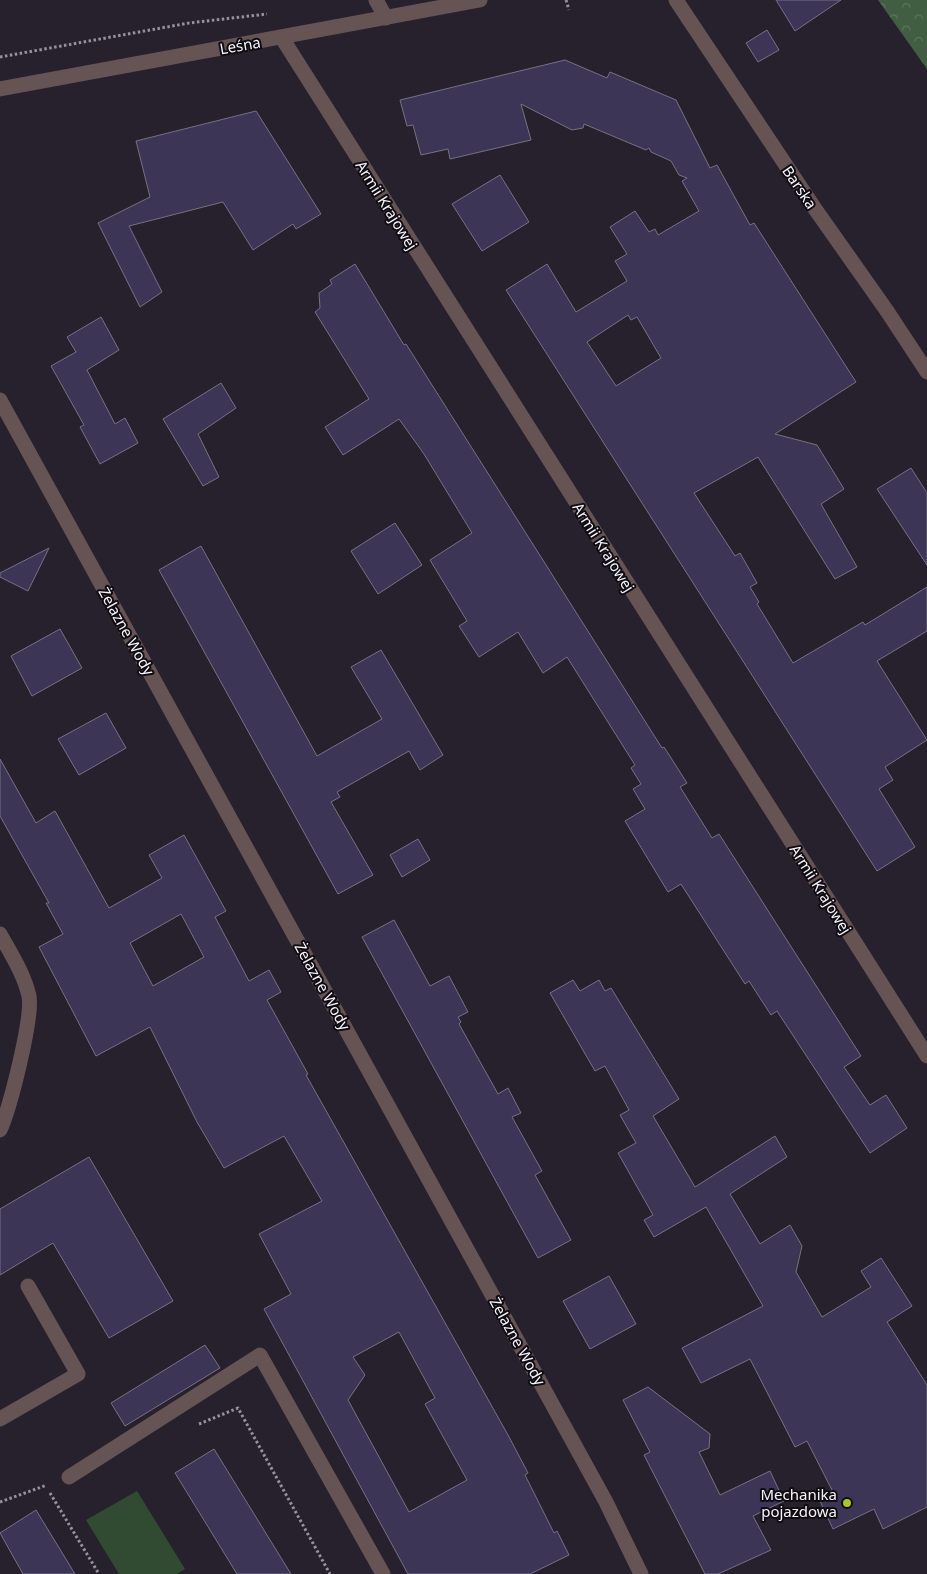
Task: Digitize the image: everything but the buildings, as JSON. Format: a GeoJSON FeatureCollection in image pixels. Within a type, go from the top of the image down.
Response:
{"type":"FeatureCollection","features":[{"type":"Feature","properties":{"kind":"street"},"geometry":{"type":"LineString","coordinates":[[376,0],[386,18]]}},
{"type":"Feature","properties":{"kind":"street","name":"Leśna"},"geometry":{"type":"LineString","coordinates":[[0,89],[480,0]]}},
{"type":"Feature","properties":{"kind":"street","name":"Barska"},"geometry":{"type":"LineString","coordinates":[[676,0],[803,192],[888,311],[927,372]]}},
{"type":"Feature","properties":{"kind":"street","name":"Armii Krajowej"},"geometry":{"type":"LineString","coordinates":[[282,38],[927,1056]]}},
{"type":"Feature","properties":{"kind":"street","name":"Żelazne Wody"},"geometry":{"type":"LineString","coordinates":[[0,400],[606,1502],[641,1574]]}},
{"type":"Feature","properties":{"kind":"street"},"geometry":{"type":"LineString","coordinates":[[0,934],[24,980],[29,998],[29,1017],[12,1092],[0,1130]]}},
{"type":"Feature","properties":{"kind":"street"},"geometry":{"type":"LineString","coordinates":[[0,1419],[78,1374],[28,1286]]}},
{"type":"Feature","properties":{"kind":"street"},"geometry":{"type":"LineString","coordinates":[[69,1477],[260,1356],[383,1574]]}},
{"type":"Feature","properties":{"kind":"path"},"geometry":{"type":"LineString","coordinates":[[566,0],[569,10]]}},
{"type":"Feature","properties":{"kind":"path"},"geometry":{"type":"LineString","coordinates":[[0,57],[189,23],[276,12]]}},
{"type":"Feature","properties":{"kind":"path"},"geometry":{"type":"LineString","coordinates":[[238,1408],[330,1574]]}},
{"type":"Feature","properties":{"kind":"path"},"geometry":{"type":"LineString","coordinates":[[0,1502],[69,1477]]}},
{"type":"Feature","properties":{"kind":"path"},"geometry":{"type":"LineString","coordinates":[[46,1486],[99,1574]]}},
{"type":"Feature","properties":{"kind":"green space"},"geometry":{"type":"Polygon","coordinates":[[[878,0],[927,0],[927,69],[878,0]]]}},
{"type":"Feature","properties":{"kind":"green space"},"geometry":{"type":"Polygon","coordinates":[[[137,1491],[185,1569],[177,1574],[119,1574],[86,1520],[137,1491]]]}},
{"type":"Feature","properties":{"kind":"place","name":"Mechanika pojazdowa"},"geometry":{"type":"Point","coordinates":[847,1503]}}]}
